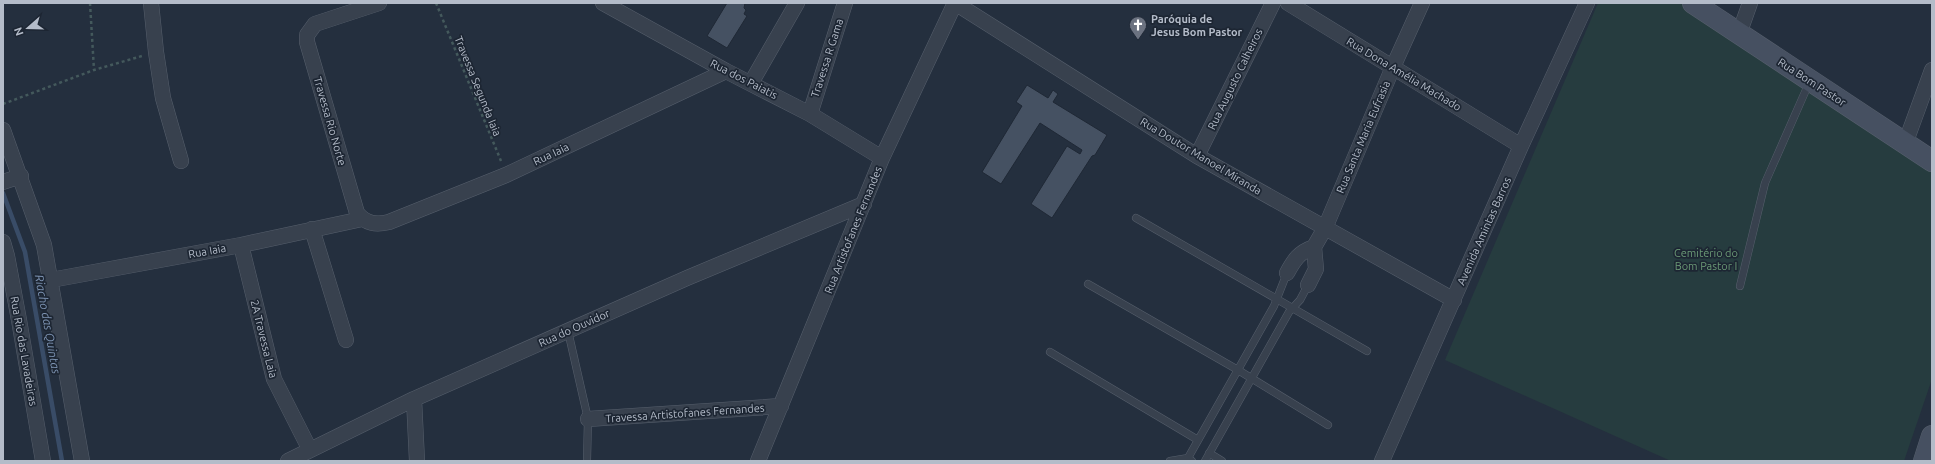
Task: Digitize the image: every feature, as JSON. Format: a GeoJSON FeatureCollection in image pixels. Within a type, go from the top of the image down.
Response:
{"type":"FeatureCollection","features":[{"type":"Feature","properties":{"kind":"main road","name":"Rua Bom Pastor"},"geometry":{"type":"LineString","coordinates":[[1692,3],[1932,161]]}},
{"type":"Feature","properties":{"kind":"main road"},"geometry":{"type":"LineString","coordinates":[[1924,461],[1932,436]]}},
{"type":"Feature","properties":{"kind":"street"},"geometry":{"type":"LineString","coordinates":[[151,3],[163,98],[181,161]]}},
{"type":"Feature","properties":{"kind":"street","name":"Travessa Rio Norte"},"geometry":{"type":"LineString","coordinates":[[367,221],[357,213],[307,42],[310,30],[314,24],[324,19],[379,3]]}},
{"type":"Feature","properties":{"kind":"street"},"geometry":{"type":"LineString","coordinates":[[751,83],[798,3]]}},
{"type":"Feature","properties":{"kind":"street","name":"Travessa R Gama"},"geometry":{"type":"LineString","coordinates":[[810,114],[845,3]]}},
{"type":"Feature","properties":{"kind":"street","name":"Rua Doutor Manoel Miranda"},"geometry":{"type":"LineString","coordinates":[[955,3],[1197,156],[1454,300]]}},
{"type":"Feature","properties":{"kind":"street","name":"Rua Artistofanes Fernandes"},"geometry":{"type":"LineString","coordinates":[[758,461],[782,406],[882,158],[955,3]]}},
{"type":"Feature","properties":{"kind":"street","name":"Rua Augusto Calheiros"},"geometry":{"type":"LineString","coordinates":[[1197,156],[1273,3]]}},
{"type":"Feature","properties":{"kind":"street","name":"Rua Dona Amélia Machado"},"geometry":{"type":"LineString","coordinates":[[1288,3],[1521,146]]}},
{"type":"Feature","properties":{"kind":"street","name":"Rua Santa Maria Eufrasia"},"geometry":{"type":"LineString","coordinates":[[1314,247],[1325,228],[1393,67],[1422,3]]}},
{"type":"Feature","properties":{"kind":"street","name":"Avenida Amintas Barros"},"geometry":{"type":"LineString","coordinates":[[1382,461],[1521,146],[1587,3]]}},
{"type":"Feature","properties":{"kind":"street"},"geometry":{"type":"LineString","coordinates":[[1739,34],[1750,3]]}},
{"type":"Feature","properties":{"kind":"street","name":"Rua dos Paiatis"},"geometry":{"type":"LineString","coordinates":[[612,5],[726,71],[810,114],[882,158]]}},
{"type":"Feature","properties":{"kind":"street","name":"Rua Iaia"},"geometry":{"type":"LineString","coordinates":[[51,280],[241,245],[312,229],[367,221],[389,222],[506,175],[726,71]]}},
{"type":"Feature","properties":{"kind":"street"},"geometry":{"type":"LineString","coordinates":[[1905,144],[1931,76]]}},
{"type":"Feature","properties":{"kind":"street"},"geometry":{"type":"LineString","coordinates":[[3,130],[13,178],[44,245],[82,461]]}},
{"type":"Feature","properties":{"kind":"street","name":"Rua do Ouvidor"},"geometry":{"type":"LineString","coordinates":[[288,461],[414,399],[864,204]]}},
{"type":"Feature","properties":{"kind":"street"},"geometry":{"type":"LineString","coordinates":[[312,229],[346,340]]}},
{"type":"Feature","properties":{"kind":"street","name":"Rua Rio das Lavadeiras"},"geometry":{"type":"LineString","coordinates":[[3,242],[19,320],[44,461]]}},
{"type":"Feature","properties":{"kind":"street","name":"2A Travessa Laia"},"geometry":{"type":"LineString","coordinates":[[241,245],[274,379],[310,450]]}},
{"type":"Feature","properties":{"kind":"street"},"geometry":{"type":"LineString","coordinates":[[1287,273],[1296,258],[1306,249],[1314,247],[1316,269],[1308,285]]}},
{"type":"Feature","properties":{"kind":"street"},"geometry":{"type":"LineString","coordinates":[[414,399],[417,461]]}},
{"type":"Feature","properties":{"kind":"street","name":"Travessa Artistofanes Fernandes"},"geometry":{"type":"LineString","coordinates":[[588,419],[782,406]]}},
{"type":"Feature","properties":{"kind":"lane"},"geometry":{"type":"LineString","coordinates":[[1740,286],[1765,183],[1810,81]]}},
{"type":"Feature","properties":{"kind":"lane"},"geometry":{"type":"LineString","coordinates":[[1136,218],[1367,351]]}},
{"type":"Feature","properties":{"kind":"lane"},"geometry":{"type":"LineString","coordinates":[[1170,461],[1190,460],[1198,440],[1277,299],[1287,273]]}},
{"type":"Feature","properties":{"kind":"lane"},"geometry":{"type":"LineString","coordinates":[[1088,284],[1238,370],[1328,425]]}},
{"type":"Feature","properties":{"kind":"lane"},"geometry":{"type":"LineString","coordinates":[[1205,461],[1288,312],[1300,300],[1308,285]]}},
{"type":"Feature","properties":{"kind":"lane"},"geometry":{"type":"LineString","coordinates":[[568,331],[588,419],[587,461]]}},
{"type":"Feature","properties":{"kind":"lane"},"geometry":{"type":"LineString","coordinates":[[1050,352],[1198,440]]}},
{"type":"Feature","properties":{"kind":"lane"},"geometry":{"type":"LineString","coordinates":[[1209,454],[1222,461]]}},
{"type":"Feature","properties":{"kind":"path"},"geometry":{"type":"LineString","coordinates":[[90,3],[94,70]]}},
{"type":"Feature","properties":{"kind":"path","name":"Travessa Segunda Iaia"},"geometry":{"type":"LineString","coordinates":[[436,3],[506,175]]}},
{"type":"Feature","properties":{"kind":"path"},"geometry":{"type":"LineString","coordinates":[[3,104],[94,70],[156,52]]}},
{"type":"Feature","properties":{"kind":"green space","name":"Cemitério do Bom Pastor I"},"geometry":{"type":"Polygon","coordinates":[[[1598,3],[1683,3],[1932,172],[1932,379],[1904,461],[1671,461],[1445,360],[1598,3]]]}},
{"type":"Feature","properties":{"kind":"building"},"geometry":{"type":"Polygon","coordinates":[[[727,3],[745,3],[744,8],[746,10],[744,14],[747,16],[727,48],[707,36],[727,3]]]}},
{"type":"Feature","properties":{"kind":"building"},"geometry":{"type":"Polygon","coordinates":[[[1027,85],[1048,98],[1053,90],[1058,94],[1053,102],[1107,135],[1052,218],[1031,204],[1067,146],[1080,154],[1082,150],[1040,123],[1001,184],[982,172],[1022,106],[1016,102],[1027,85]]]}},
{"type":"Feature","properties":{"kind":"waterway","name":"Riacho das Quintas"},"geometry":{"type":"LineString","coordinates":[[3,193],[25,252],[62,461]]}},
{"type":"Feature","properties":{"kind":"place","name":"Paróquia de Jesus Bom Pastor"},"geometry":{"type":"Point","coordinates":[1138,40]}}]}
